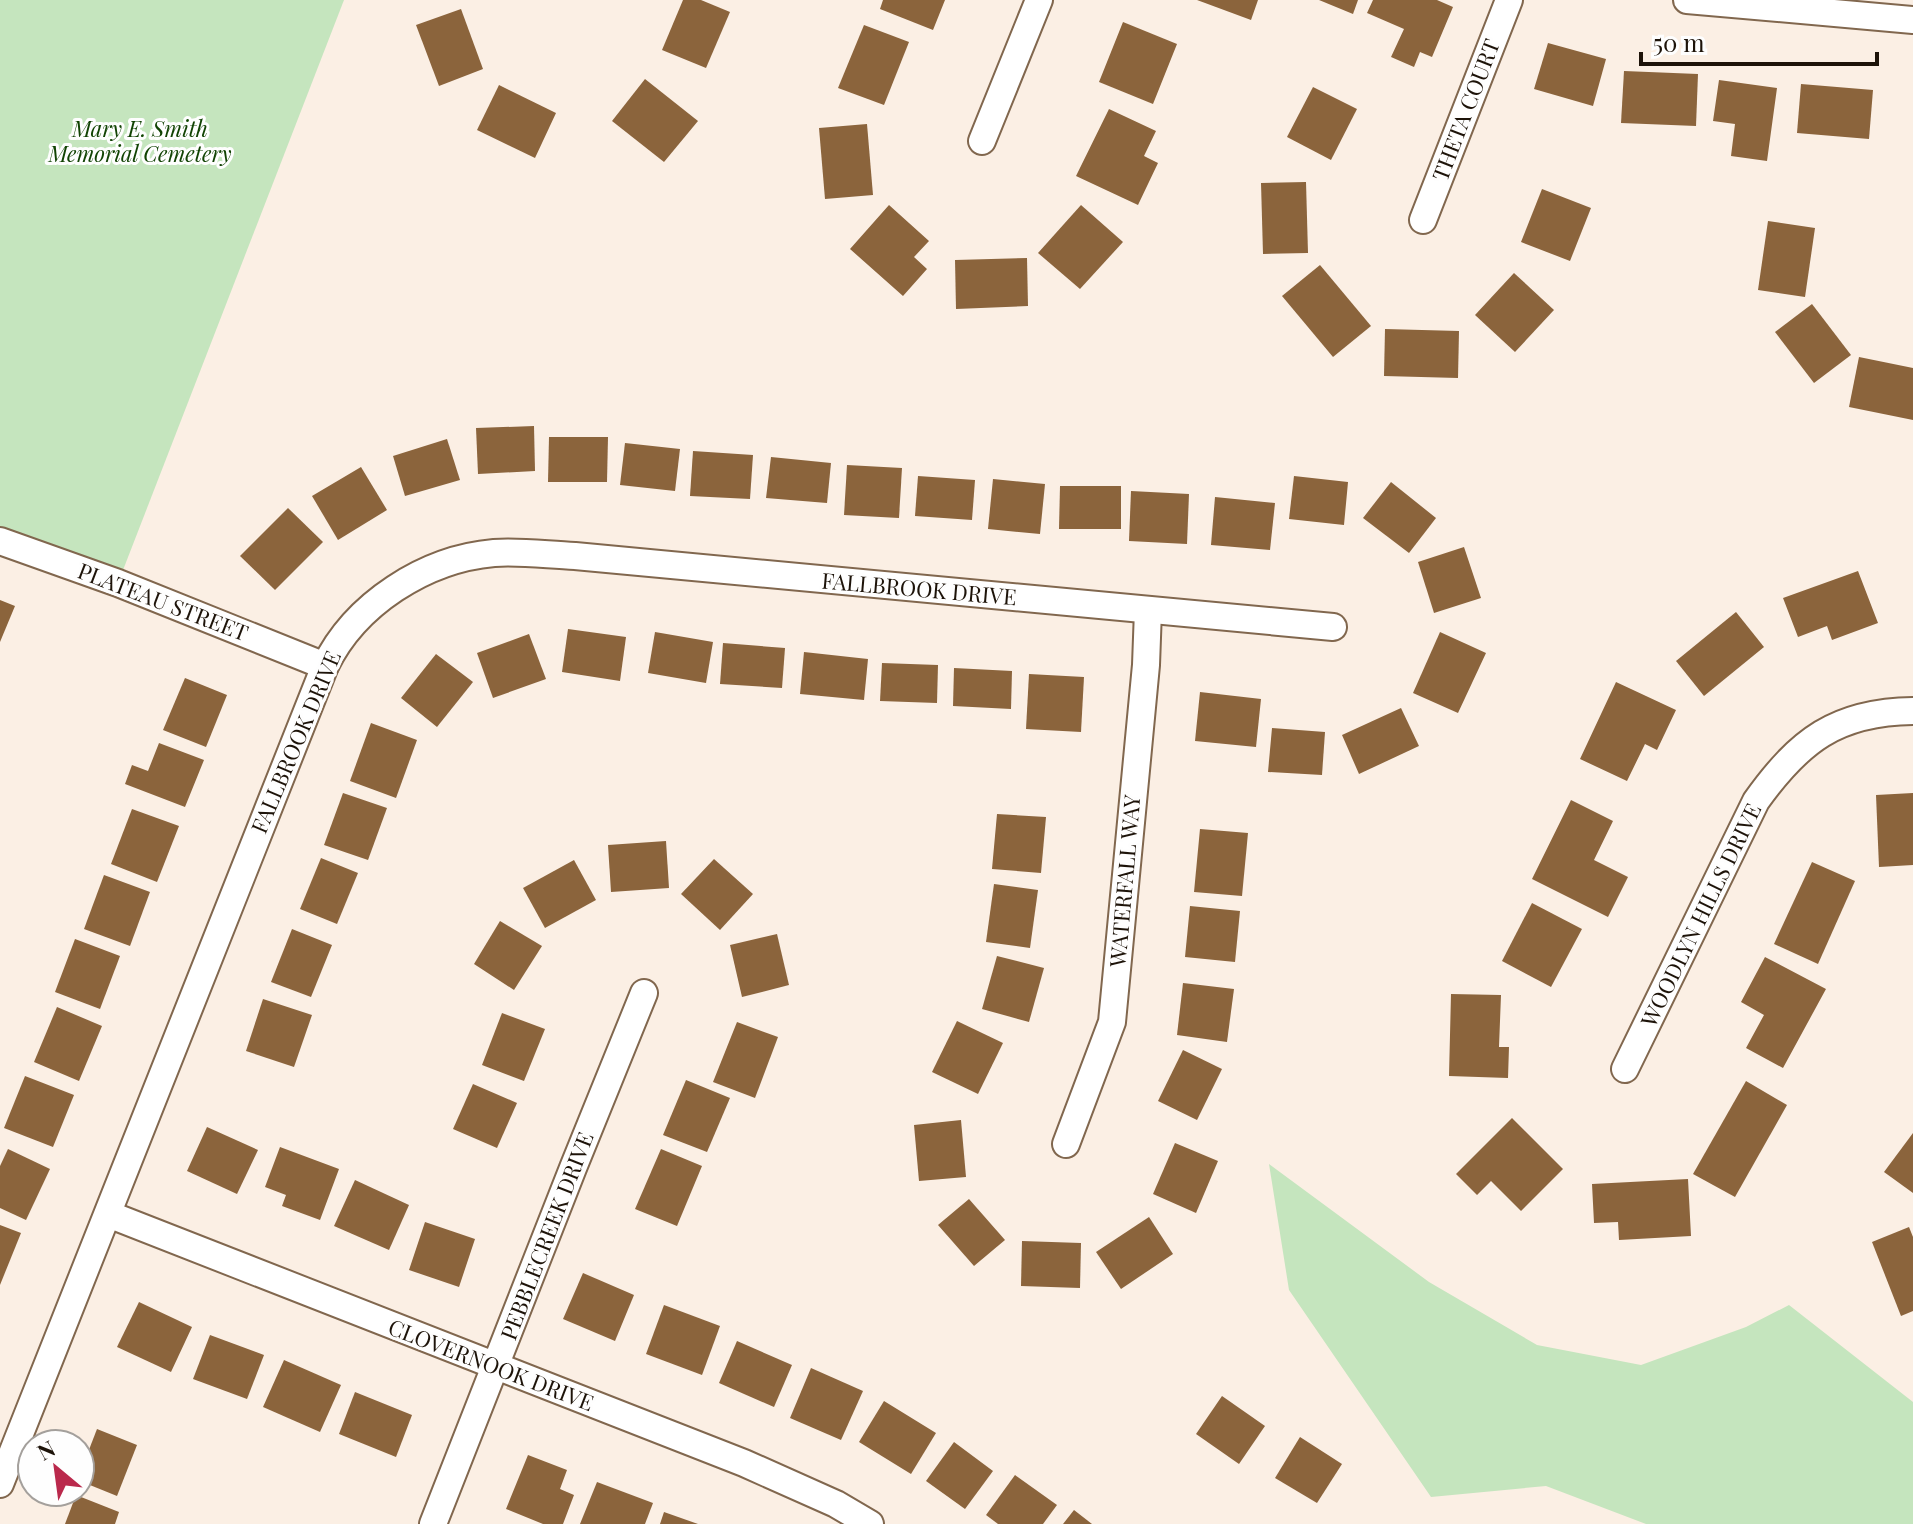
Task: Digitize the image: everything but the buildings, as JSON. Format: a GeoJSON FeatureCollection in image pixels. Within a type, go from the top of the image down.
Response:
{"type":"FeatureCollection","features":[{"type":"Feature","properties":{"kind":"street"},"geometry":{"type":"LineString","coordinates":[[982,141],[1039,0]]}},
{"type":"Feature","properties":{"kind":"street","name":"THETA COURT"},"geometry":{"type":"LineString","coordinates":[[1423,220],[1509,0]]}},
{"type":"Feature","properties":{"kind":"street"},"geometry":{"type":"LineString","coordinates":[[1687,0],[1913,20]]}},
{"type":"Feature","properties":{"kind":"street","name":"PLATEAU STREET"},"geometry":{"type":"LineString","coordinates":[[0,541],[118,583],[325,666]]}},
{"type":"Feature","properties":{"kind":"street","name":"FALLBROOK DRIVE"},"geometry":{"type":"LineString","coordinates":[[0,1484],[325,666],[333,648],[377,599],[444,563],[494,553],[575,556],[1333,627]]}},
{"type":"Feature","properties":{"kind":"street","name":"WATERFALL WAY"},"geometry":{"type":"LineString","coordinates":[[1066,1144],[1112,1022],[1146,665],[1148,610]]}},
{"type":"Feature","properties":{"kind":"street","name":"WOODLYN HILLS DRIVE"},"geometry":{"type":"LineString","coordinates":[[1625,1069],[1756,801],[1784,762],[1837,725],[1864,716],[1913,711]]}},
{"type":"Feature","properties":{"kind":"street","name":"PEBBLECREEK DRIVE"},"geometry":{"type":"LineString","coordinates":[[433,1524],[644,993]]}},
{"type":"Feature","properties":{"kind":"street","name":"CLOVERNOOK DRIVE"},"geometry":{"type":"LineString","coordinates":[[108,1214],[744,1463],[836,1504],[870,1524]]}},
{"type":"Feature","properties":{"kind":"green space","name":"Mary E. Smith Memorial Cemetery"},"geometry":{"type":"Polygon","coordinates":[[[0,0],[344,0],[118,583],[0,541],[0,0]]]}},
{"type":"Feature","properties":{"kind":"green space"},"geometry":{"type":"Polygon","coordinates":[[[1269,1164],[1429,1282],[1537,1345],[1641,1365],[1746,1327],[1789,1305],[1913,1402],[1913,1524],[1646,1524],[1546,1486],[1431,1497],[1289,1290],[1269,1164]]]}}]}
